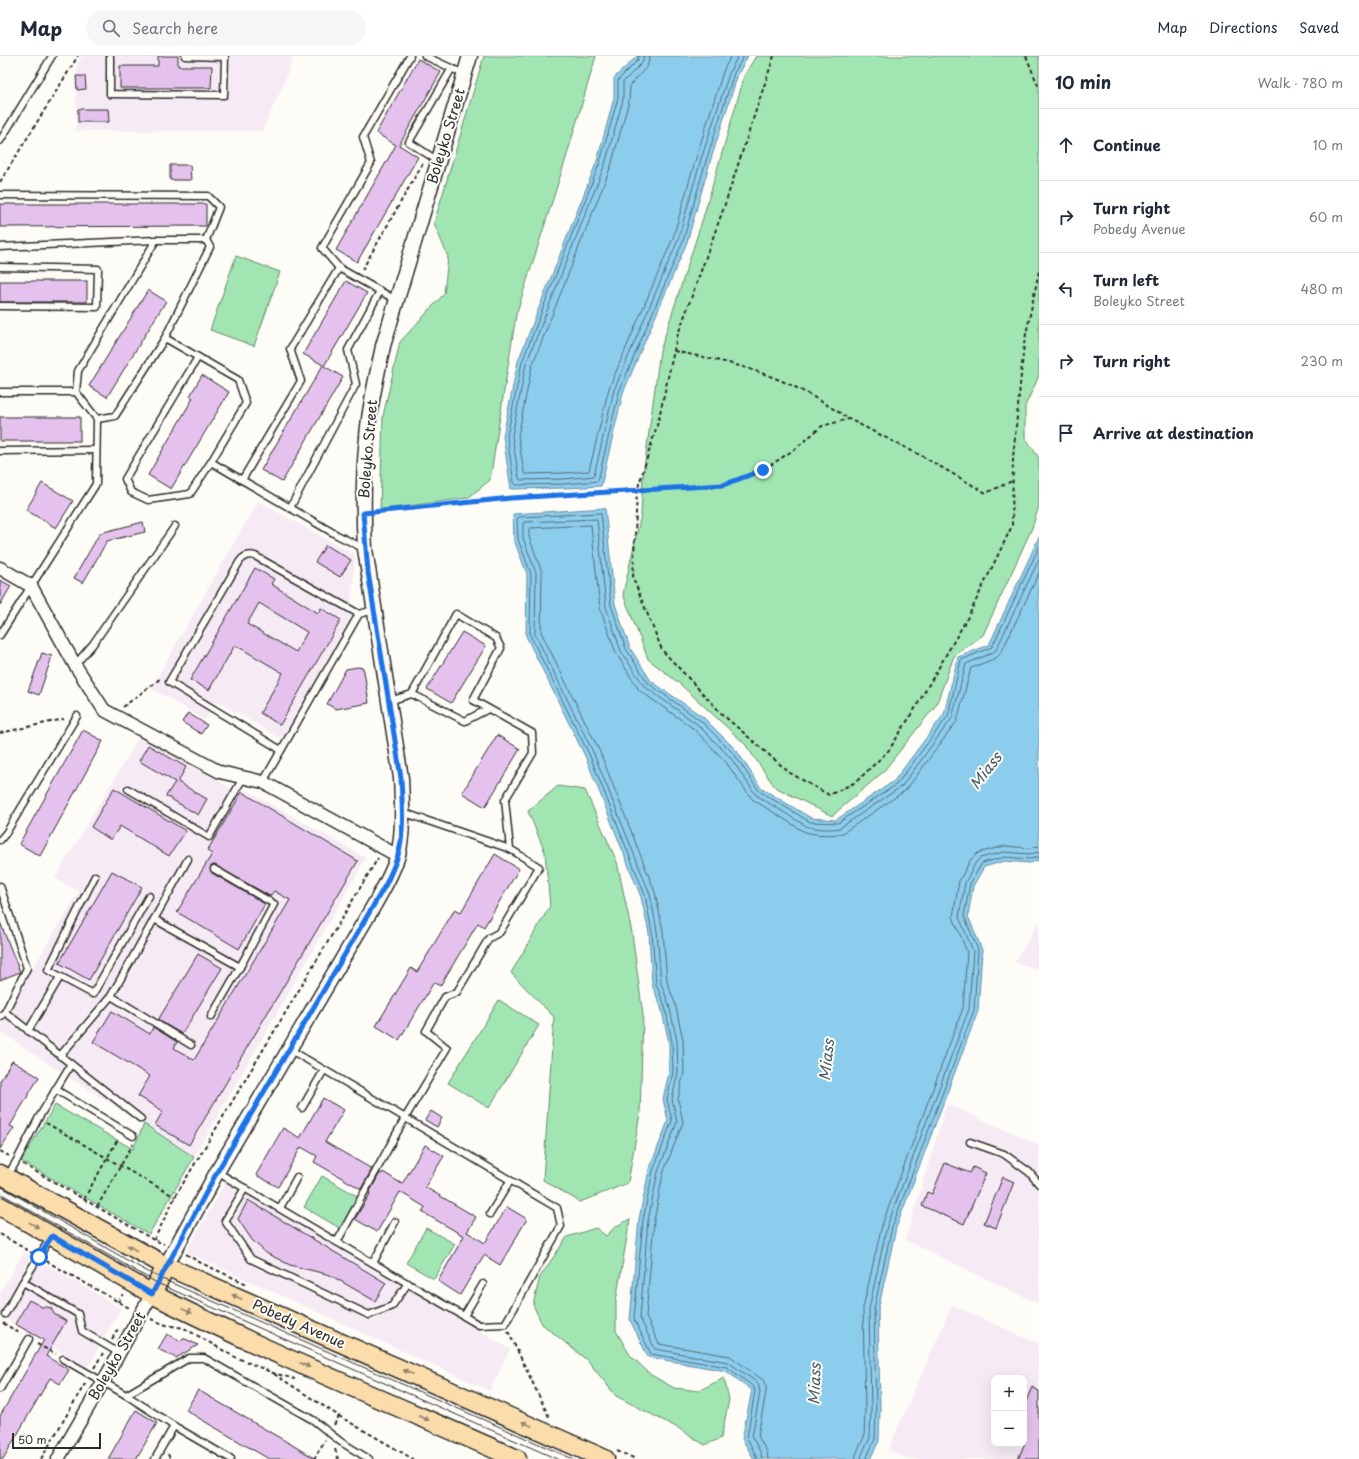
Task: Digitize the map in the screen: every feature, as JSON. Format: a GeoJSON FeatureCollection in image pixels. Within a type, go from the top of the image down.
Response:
{"type":"FeatureCollection","features":[{"type":"Feature","properties":{"kind":"main road","name":"Pobedy Avenue"},"geometry":{"type":"LineString","coordinates":[[3,1176],[166,1266],[605,1459]]}},
{"type":"Feature","properties":{"kind":"main road"},"geometry":{"type":"LineString","coordinates":[[0,1206],[152,1294],[255,1343],[517,1459]]}},
{"type":"Feature","properties":{"kind":"main road","name":"Boleyko Street"},"geometry":{"type":"LineString","coordinates":[[152,1294],[166,1266]]}},
{"type":"Feature","properties":{"kind":"street","name":"Boleyko Street"},"geometry":{"type":"LineString","coordinates":[[166,1266],[217,1172],[376,902],[386,884],[398,856],[402,812],[401,778],[365,549],[363,513],[367,436],[383,346],[433,158],[458,71],[470,56]]}},
{"type":"Feature","properties":{"kind":"street"},"geometry":{"type":"LineString","coordinates":[[0,568],[31,586],[75,665],[104,710],[220,772],[263,782],[398,856]]}},
{"type":"Feature","properties":{"kind":"street","name":"Boleyko Street"},"geometry":{"type":"LineString","coordinates":[[58,1459],[152,1294]]}},
{"type":"Feature","properties":{"kind":"lane"},"geometry":{"type":"LineString","coordinates":[[0,141],[52,56]]}},
{"type":"Feature","properties":{"kind":"lane"},"geometry":{"type":"LineString","coordinates":[[110,56],[110,94],[224,95],[225,57],[185,56]]}},
{"type":"Feature","properties":{"kind":"lane"},"geometry":{"type":"LineString","coordinates":[[396,300],[339,268],[322,248],[371,163],[363,137],[410,56]]}},
{"type":"Feature","properties":{"kind":"lane"},"geometry":{"type":"LineString","coordinates":[[425,56],[458,71],[409,142],[433,158]]}},
{"type":"Feature","properties":{"kind":"lane"},"geometry":{"type":"LineString","coordinates":[[0,194],[208,196],[219,207],[206,240]]}},
{"type":"Feature","properties":{"kind":"lane"},"geometry":{"type":"LineString","coordinates":[[0,247],[156,240],[206,240]]}},
{"type":"Feature","properties":{"kind":"lane"},"geometry":{"type":"LineString","coordinates":[[0,635],[96,484],[97,419],[76,392],[78,372],[156,240]]}},
{"type":"Feature","properties":{"kind":"lane"},"geometry":{"type":"LineString","coordinates":[[97,419],[115,416],[165,338],[210,247],[206,240]]}},
{"type":"Feature","properties":{"kind":"lane"},"geometry":{"type":"LineString","coordinates":[[0,267],[98,269],[97,308],[0,306]]}},
{"type":"Feature","properties":{"kind":"lane"},"geometry":{"type":"LineString","coordinates":[[242,480],[301,381],[290,349],[339,268]]}},
{"type":"Feature","properties":{"kind":"lane"},"geometry":{"type":"LineString","coordinates":[[290,508],[356,384],[348,350],[380,291]]}},
{"type":"Feature","properties":{"kind":"lane"},"geometry":{"type":"LineString","coordinates":[[165,338],[238,380],[246,402],[190,494],[148,500],[131,492],[125,479],[198,357]]}},
{"type":"Feature","properties":{"kind":"lane"},"geometry":{"type":"LineString","coordinates":[[0,392],[76,392]]}},
{"type":"Feature","properties":{"kind":"lane"},"geometry":{"type":"LineString","coordinates":[[0,451],[96,450]]}},
{"type":"Feature","properties":{"kind":"lane"},"geometry":{"type":"LineString","coordinates":[[210,462],[337,535],[365,549]]}},
{"type":"Feature","properties":{"kind":"lane"},"geometry":{"type":"LineString","coordinates":[[75,665],[93,644],[175,526]]}},
{"type":"Feature","properties":{"kind":"lane"},"geometry":{"type":"LineString","coordinates":[[281,750],[169,682],[240,561],[247,555],[255,556],[359,614],[374,610]]}},
{"type":"Feature","properties":{"kind":"lane"},"geometry":{"type":"LineString","coordinates":[[263,782],[359,614]]}},
{"type":"Feature","properties":{"kind":"lane"},"geometry":{"type":"LineString","coordinates":[[412,694],[456,614],[496,638],[501,648],[473,700],[532,733],[533,753],[505,800],[510,849]]}},
{"type":"Feature","properties":{"kind":"lane"},"geometry":{"type":"LineString","coordinates":[[389,701],[412,694],[465,721],[488,709]]}},
{"type":"Feature","properties":{"kind":"lane"},"geometry":{"type":"LineString","coordinates":[[0,840],[77,716]]}},
{"type":"Feature","properties":{"kind":"lane"},"geometry":{"type":"LineString","coordinates":[[128,789],[209,837],[243,778]]}},
{"type":"Feature","properties":{"kind":"lane"},"geometry":{"type":"LineString","coordinates":[[337,1242],[405,1118],[447,1048],[426,1031],[446,997],[457,992],[489,938],[500,932],[539,867],[510,849],[402,812]]}},
{"type":"Feature","properties":{"kind":"lane"},"geometry":{"type":"LineString","coordinates":[[60,1056],[110,996],[188,859]]}},
{"type":"Feature","properties":{"kind":"lane"},"geometry":{"type":"LineString","coordinates":[[211,1018],[274,904],[214,869]]}},
{"type":"Feature","properties":{"kind":"lane"},"geometry":{"type":"LineString","coordinates":[[95,876],[48,970],[93,994],[149,896]]}},
{"type":"Feature","properties":{"kind":"lane"},"geometry":{"type":"LineString","coordinates":[[0,886],[28,968],[5,1012],[0,1017]]}},
{"type":"Feature","properties":{"kind":"lane"},"geometry":{"type":"LineString","coordinates":[[154,919],[240,967]]}},
{"type":"Feature","properties":{"kind":"lane"},"geometry":{"type":"LineString","coordinates":[[28,1031],[60,977]]}},
{"type":"Feature","properties":{"kind":"lane"},"geometry":{"type":"LineString","coordinates":[[110,996],[191,1046]]}},
{"type":"Feature","properties":{"kind":"lane"},"geometry":{"type":"LineString","coordinates":[[5,1012],[141,1119]]}},
{"type":"Feature","properties":{"kind":"lane"},"geometry":{"type":"LineString","coordinates":[[217,1172],[479,1325],[505,1324],[561,1226],[557,1208],[289,1049]]}},
{"type":"Feature","properties":{"kind":"lane"},"geometry":{"type":"LineString","coordinates":[[3,1176],[17,1160],[38,1119],[71,1064]]}},
{"type":"Feature","properties":{"kind":"lane"},"geometry":{"type":"LineString","coordinates":[[302,1108],[324,1070]]}},
{"type":"Feature","properties":{"kind":"lane"},"geometry":{"type":"LineString","coordinates":[[55,1089],[135,1137]]}},
{"type":"Feature","properties":{"kind":"lane"},"geometry":{"type":"LineString","coordinates":[[970,1142],[1004,1154],[1029,1172],[1039,1184]]}},
{"type":"Feature","properties":{"kind":"lane"},"geometry":{"type":"LineString","coordinates":[[280,1208],[297,1177]]}},
{"type":"Feature","properties":{"kind":"lane"},"geometry":{"type":"LineString","coordinates":[[490,1214],[510,1180]]}},
{"type":"Feature","properties":{"kind":"lane"},"geometry":{"type":"LineString","coordinates":[[245,1188],[225,1221],[251,1259],[369,1314],[392,1306],[408,1283]]}},
{"type":"Feature","properties":{"kind":"lane"},"geometry":{"type":"LineString","coordinates":[[373,1263],[395,1222]]}},
{"type":"Feature","properties":{"kind":"lane"},"geometry":{"type":"LineString","coordinates":[[5,1314],[52,1236]]}},
{"type":"Feature","properties":{"kind":"lane"},"geometry":{"type":"LineString","coordinates":[[23,1282],[78,1314],[82,1331],[119,1353]]}},
{"type":"Feature","properties":{"kind":"lane"},"geometry":{"type":"LineString","coordinates":[[464,1316],[483,1284]]}},
{"type":"Feature","properties":{"kind":"lane"},"geometry":{"type":"LineString","coordinates":[[0,1389],[29,1339]]}},
{"type":"Feature","properties":{"kind":"lane"},"geometry":{"type":"LineString","coordinates":[[126,1395],[189,1358],[204,1358],[313,1420],[329,1433],[369,1459]]}},
{"type":"Feature","properties":{"kind":"lane"},"geometry":{"type":"LineString","coordinates":[[63,1359],[126,1395],[174,1426],[231,1459]]}},
{"type":"Feature","properties":{"kind":"lane"},"geometry":{"type":"LineString","coordinates":[[155,1459],[174,1426]]}},
{"type":"Feature","properties":{"kind":"path"},"geometry":{"type":"LineString","coordinates":[[0,182],[78,56]]}},
{"type":"Feature","properties":{"kind":"path"},"geometry":{"type":"LineString","coordinates":[[774,56],[723,210],[677,337],[658,422],[637,491],[633,578],[662,650],[723,715],[790,773],[829,795],[856,782],[888,750],[916,707],[969,615],[1012,526],[1013,458],[1024,344],[1039,271]]}},
{"type":"Feature","properties":{"kind":"path"},"geometry":{"type":"LineString","coordinates":[[1026,56],[1039,88]]}},
{"type":"Feature","properties":{"kind":"path"},"geometry":{"type":"LineString","coordinates":[[357,278],[433,158]]}},
{"type":"Feature","properties":{"kind":"path"},"geometry":{"type":"LineString","coordinates":[[674,351],[722,360],[773,377],[822,402],[849,419],[920,455],[986,493],[1013,481]]}},
{"type":"Feature","properties":{"kind":"path"},"geometry":{"type":"LineString","coordinates":[[363,513],[511,498],[723,485],[763,470],[796,449],[822,426],[849,419]]}},
{"type":"Feature","properties":{"kind":"path"},"geometry":{"type":"LineString","coordinates":[[154,1240],[175,1197],[384,848]]}},
{"type":"Feature","properties":{"kind":"path"},"geometry":{"type":"LineString","coordinates":[[38,1119],[175,1197]]}},
{"type":"Feature","properties":{"kind":"path"},"geometry":{"type":"LineString","coordinates":[[97,1207],[135,1137]]}},
{"type":"Feature","properties":{"kind":"path"},"geometry":{"type":"LineString","coordinates":[[84,1199],[118,1139]]}},
{"type":"Feature","properties":{"kind":"path"},"geometry":{"type":"LineString","coordinates":[[0,1150],[154,1240],[176,1248],[199,1262]]}},
{"type":"Feature","properties":{"kind":"path"},"geometry":{"type":"LineString","coordinates":[[505,1324],[520,1353],[551,1422]]}},
{"type":"Feature","properties":{"kind":"path"},"geometry":{"type":"LineString","coordinates":[[41,1459],[118,1327]]}},
{"type":"Feature","properties":{"kind":"path"},"geometry":{"type":"LineString","coordinates":[[273,1373],[339,1416],[413,1459]]}},
{"type":"Feature","properties":{"kind":"path"},"geometry":{"type":"LineString","coordinates":[[314,1459],[329,1433]]}},
{"type":"Feature","properties":{"kind":"shaded area"},"geometry":{"type":"Polygon","coordinates":[[[82,56],[293,56],[285,81],[262,131],[76,131],[77,64],[82,56]]]}},
{"type":"Feature","properties":{"kind":"shaded area"},"geometry":{"type":"Polygon","coordinates":[[[258,501],[355,555],[350,625],[308,698],[281,739],[217,701],[205,720],[151,688],[258,501]]]}},
{"type":"Feature","properties":{"kind":"shaded area"},"geometry":{"type":"Polygon","coordinates":[[[140,736],[234,790],[247,790],[366,858],[194,1157],[56,1069],[0,1031],[0,1022],[79,892],[55,878],[140,736]]]}},
{"type":"Feature","properties":{"kind":"shaded area"},"geometry":{"type":"Polygon","coordinates":[[[1039,921],[1039,970],[1015,962],[1039,921]]]}},
{"type":"Feature","properties":{"kind":"shaded area"},"geometry":{"type":"Polygon","coordinates":[[[947,1104],[1039,1145],[1039,1304],[905,1240],[947,1104]]]}},
{"type":"Feature","properties":{"kind":"shaded area"},"geometry":{"type":"Polygon","coordinates":[[[226,1182],[510,1349],[490,1391],[186,1252],[226,1182]]]}},
{"type":"Feature","properties":{"kind":"shaded area"},"geometry":{"type":"Polygon","coordinates":[[[24,1252],[121,1308],[88,1367],[0,1316],[0,1293],[24,1252]]]}},
{"type":"Feature","properties":{"kind":"shaded area"},"geometry":{"type":"Polygon","coordinates":[[[952,1305],[1039,1344],[1039,1459],[910,1459],[888,1450],[952,1305]]]}},
{"type":"Feature","properties":{"kind":"green space"},"geometry":{"type":"Polygon","coordinates":[[[484,56],[596,56],[566,158],[516,315],[490,480],[468,498],[380,510],[383,416],[400,342],[444,294],[448,257],[434,223],[484,56]]]}},
{"type":"Feature","properties":{"kind":"green space"},"geometry":{"type":"Polygon","coordinates":[[[756,56],[1039,56],[1039,376],[1025,406],[1025,437],[1039,458],[1039,506],[1032,528],[983,635],[954,656],[936,705],[883,772],[832,816],[775,787],[745,744],[680,684],[648,659],[623,594],[641,515],[643,476],[660,351],[703,218],[745,74],[756,56]]]}},
{"type":"Feature","properties":{"kind":"green space"},"geometry":{"type":"Polygon","coordinates":[[[236,256],[280,272],[254,346],[210,330],[236,256]]]}},
{"type":"Feature","properties":{"kind":"green space"},"geometry":{"type":"Polygon","coordinates":[[[558,786],[585,790],[617,862],[632,933],[643,1015],[640,1113],[628,1183],[580,1202],[543,1180],[554,1017],[511,973],[550,906],[545,852],[528,811],[558,786]]]}},
{"type":"Feature","properties":{"kind":"green space"},"geometry":{"type":"Polygon","coordinates":[[[499,1000],[539,1025],[489,1108],[448,1083],[499,1000]]]}},
{"type":"Feature","properties":{"kind":"green space"},"geometry":{"type":"Polygon","coordinates":[[[55,1105],[133,1149],[144,1124],[194,1157],[149,1234],[21,1161],[55,1105]]]}},
{"type":"Feature","properties":{"kind":"green space"},"geometry":{"type":"Polygon","coordinates":[[[322,1176],[359,1197],[341,1229],[304,1207],[322,1176]]]}},
{"type":"Feature","properties":{"kind":"green space"},"geometry":{"type":"Polygon","coordinates":[[[630,1219],[616,1301],[616,1331],[630,1355],[651,1375],[674,1388],[698,1391],[724,1378],[729,1400],[721,1438],[705,1445],[678,1428],[616,1396],[588,1361],[542,1324],[533,1305],[540,1277],[567,1237],[596,1228],[606,1236],[615,1227],[630,1219]]]}},
{"type":"Feature","properties":{"kind":"green space"},"geometry":{"type":"Polygon","coordinates":[[[426,1228],[455,1244],[434,1279],[406,1263],[426,1228]]]}},
{"type":"Feature","properties":{"kind":"water"},"geometry":{"type":"Polygon","coordinates":[[[637,56],[748,56],[738,74],[710,162],[687,242],[623,393],[601,486],[511,489],[503,436],[518,361],[597,161],[614,98],[614,78],[637,56]]]}},
{"type":"Feature","properties":{"kind":"water","name":"Miass"},"geometry":{"type":"Polygon","coordinates":[[[605,508],[615,604],[630,648],[651,681],[703,717],[737,751],[761,788],[811,818],[836,820],[894,781],[944,714],[958,657],[989,645],[1039,537],[1039,860],[1030,863],[1005,861],[984,867],[973,886],[968,916],[982,950],[978,1011],[896,1228],[878,1310],[880,1408],[879,1441],[870,1459],[754,1459],[742,1439],[752,1390],[726,1371],[648,1357],[630,1320],[639,1219],[649,1170],[668,1121],[663,1099],[669,1072],[669,1043],[661,1007],[652,985],[649,933],[641,897],[586,758],[526,636],[527,574],[514,540],[513,514],[605,508]]]}},
{"type":"Feature","properties":{"kind":"building"},"geometry":{"type":"Polygon","coordinates":[[[158,56],[178,56],[178,66],[212,66],[211,88],[120,88],[120,66],[158,66],[158,56]]]}},
{"type":"Feature","properties":{"kind":"building"},"geometry":{"type":"Polygon","coordinates":[[[418,59],[441,72],[399,145],[418,157],[357,262],[336,250],[396,145],[376,133],[418,59]]]}},
{"type":"Feature","properties":{"kind":"building"},"geometry":{"type":"Polygon","coordinates":[[[76,76],[85,76],[86,89],[77,90],[76,76]]]}},
{"type":"Feature","properties":{"kind":"building"},"geometry":{"type":"Polygon","coordinates":[[[78,109],[108,109],[109,122],[78,122],[78,109]]]}},
{"type":"Feature","properties":{"kind":"building"},"geometry":{"type":"Polygon","coordinates":[[[170,165],[190,165],[191,180],[170,180],[170,165]]]}},
{"type":"Feature","properties":{"kind":"building"},"geometry":{"type":"Polygon","coordinates":[[[0,204],[206,204],[206,226],[0,227],[0,204]]]}},
{"type":"Feature","properties":{"kind":"building"},"geometry":{"type":"Polygon","coordinates":[[[0,281],[87,281],[87,302],[0,302],[0,281]]]}},
{"type":"Feature","properties":{"kind":"building"},"geometry":{"type":"Polygon","coordinates":[[[346,281],[367,293],[324,366],[343,377],[282,482],[261,470],[323,365],[303,354],[346,281]]]}},
{"type":"Feature","properties":{"kind":"building"},"geometry":{"type":"Polygon","coordinates":[[[148,290],[166,301],[107,397],[89,386],[148,290]]]}},
{"type":"Feature","properties":{"kind":"building"},"geometry":{"type":"Polygon","coordinates":[[[202,375],[229,392],[171,489],[148,475],[193,398],[190,396],[202,375]]]}},
{"type":"Feature","properties":{"kind":"building"},"geometry":{"type":"Polygon","coordinates":[[[0,417],[80,417],[80,441],[0,441],[0,417]]]}},
{"type":"Feature","properties":{"kind":"building"},"geometry":{"type":"Polygon","coordinates":[[[42,483],[73,501],[56,528],[26,510],[42,483]]]}},
{"type":"Feature","properties":{"kind":"building"},"geometry":{"type":"Polygon","coordinates":[[[143,522],[145,532],[107,541],[83,583],[74,578],[100,533],[143,522]]]}},
{"type":"Feature","properties":{"kind":"building"},"geometry":{"type":"Polygon","coordinates":[[[326,545],[351,560],[340,577],[315,562],[326,545]]]}},
{"type":"Feature","properties":{"kind":"building"},"geometry":{"type":"Polygon","coordinates":[[[255,568],[274,579],[271,584],[318,613],[321,608],[341,620],[280,725],[260,713],[283,673],[235,645],[209,690],[190,680],[255,568]],[[259,603],[247,624],[296,652],[307,632],[259,603]]]}},
{"type":"Feature","properties":{"kind":"building"},"geometry":{"type":"Polygon","coordinates":[[[0,580],[11,586],[0,605],[0,580]]]}},
{"type":"Feature","properties":{"kind":"building"},"geometry":{"type":"Polygon","coordinates":[[[462,632],[486,646],[451,703],[427,689],[462,632]]]}},
{"type":"Feature","properties":{"kind":"building"},"geometry":{"type":"Polygon","coordinates":[[[42,653],[52,656],[39,695],[28,691],[42,653]]]}},
{"type":"Feature","properties":{"kind":"building"},"geometry":{"type":"Polygon","coordinates":[[[358,667],[363,668],[364,671],[369,703],[336,709],[327,704],[346,669],[358,667]]]}},
{"type":"Feature","properties":{"kind":"building"},"geometry":{"type":"Polygon","coordinates":[[[188,713],[207,725],[201,734],[182,722],[188,713]]]}},
{"type":"Feature","properties":{"kind":"building"},"geometry":{"type":"Polygon","coordinates":[[[83,730],[103,741],[40,856],[19,844],[83,730]]]}},
{"type":"Feature","properties":{"kind":"building"},"geometry":{"type":"Polygon","coordinates":[[[497,735],[520,749],[485,807],[462,793],[497,735]]]}},
{"type":"Feature","properties":{"kind":"building"},"geometry":{"type":"Polygon","coordinates":[[[148,745],[186,767],[178,782],[207,799],[198,815],[166,796],[175,782],[139,761],[148,745]]]}},
{"type":"Feature","properties":{"kind":"building"},"geometry":{"type":"Polygon","coordinates":[[[114,788],[186,831],[169,856],[120,826],[111,840],[91,827],[114,788]]]}},
{"type":"Feature","properties":{"kind":"building"},"geometry":{"type":"Polygon","coordinates":[[[242,792],[358,861],[189,1145],[155,1125],[163,1111],[138,1096],[150,1076],[93,1042],[112,1011],[150,1034],[153,1027],[177,1042],[174,1048],[194,1060],[290,900],[274,891],[270,896],[214,865],[210,869],[212,873],[265,904],[239,949],[177,912],[212,854],[207,851],[242,792]]]}},
{"type":"Feature","properties":{"kind":"building"},"geometry":{"type":"Polygon","coordinates":[[[495,854],[519,869],[484,927],[478,923],[440,986],[434,982],[399,1040],[376,1026],[411,968],[417,972],[455,909],[461,912],[495,854]]]}},
{"type":"Feature","properties":{"kind":"building"},"geometry":{"type":"Polygon","coordinates":[[[112,871],[142,887],[89,980],[59,963],[112,871]]]}},
{"type":"Feature","properties":{"kind":"building"},"geometry":{"type":"Polygon","coordinates":[[[0,922],[20,972],[0,980],[0,922]]]}},
{"type":"Feature","properties":{"kind":"building"},"geometry":{"type":"Polygon","coordinates":[[[198,954],[222,968],[182,1034],[158,1020],[198,954]]]}},
{"type":"Feature","properties":{"kind":"building"},"geometry":{"type":"Polygon","coordinates":[[[12,1061],[39,1077],[10,1126],[14,1128],[0,1149],[0,1081],[12,1061]]]}},
{"type":"Feature","properties":{"kind":"building"},"geometry":{"type":"Polygon","coordinates":[[[323,1098],[344,1110],[325,1142],[372,1169],[361,1189],[314,1162],[317,1156],[301,1147],[278,1187],[256,1175],[283,1128],[300,1138],[323,1098]]]}},
{"type":"Feature","properties":{"kind":"building"},"geometry":{"type":"Polygon","coordinates":[[[431,1111],[442,1118],[437,1127],[425,1120],[431,1111]]]}},
{"type":"Feature","properties":{"kind":"building"},"geometry":{"type":"Polygon","coordinates":[[[425,1145],[444,1156],[425,1187],[476,1217],[467,1232],[485,1243],[507,1207],[527,1219],[500,1265],[484,1255],[460,1295],[438,1281],[464,1236],[422,1212],[425,1207],[400,1192],[377,1232],[355,1219],[370,1194],[369,1193],[380,1173],[382,1174],[383,1172],[402,1184],[425,1145]]]}},
{"type":"Feature","properties":{"kind":"building"},"geometry":{"type":"Polygon","coordinates":[[[945,1163],[970,1173],[973,1167],[986,1173],[964,1224],[922,1206],[927,1192],[932,1194],[945,1163]]]}},
{"type":"Feature","properties":{"kind":"building"},"geometry":{"type":"Polygon","coordinates":[[[1003,1177],[1014,1182],[996,1228],[984,1223],[1003,1177]]]}},
{"type":"Feature","properties":{"kind":"building"},"geometry":{"type":"Polygon","coordinates":[[[248,1200],[386,1283],[375,1301],[330,1275],[290,1265],[266,1253],[252,1240],[238,1219],[248,1200]]]}},
{"type":"Feature","properties":{"kind":"building"},"geometry":{"type":"Polygon","coordinates":[[[29,1300],[42,1307],[51,1308],[54,1314],[66,1321],[46,1356],[69,1370],[60,1384],[50,1378],[3,1459],[0,1459],[0,1416],[44,1340],[15,1324],[29,1300]]]}},
{"type":"Feature","properties":{"kind":"building"},"geometry":{"type":"Polygon","coordinates":[[[167,1334],[181,1341],[183,1338],[198,1345],[176,1358],[158,1349],[167,1334]]]}},
{"type":"Feature","properties":{"kind":"building"},"geometry":{"type":"Polygon","coordinates":[[[1032,1387],[1039,1391],[1039,1459],[1018,1459],[1023,1447],[1027,1447],[1027,1399],[1032,1387]]]}},
{"type":"Feature","properties":{"kind":"building"},"geometry":{"type":"Polygon","coordinates":[[[198,1390],[316,1459],[269,1459],[202,1420],[186,1410],[198,1390]]]}},
{"type":"Feature","properties":{"kind":"building"},"geometry":{"type":"Polygon","coordinates":[[[136,1410],[157,1423],[136,1459],[108,1459],[136,1410]]]}},
{"type":"Feature","properties":{"kind":"tram line"},"geometry":{"type":"LineString","coordinates":[[0,1186],[160,1278],[573,1459]]}},
{"type":"Feature","properties":{"kind":"tram line"},"geometry":{"type":"LineString","coordinates":[[0,1193],[157,1283],[557,1459]]}},
{"type":"Feature","properties":{"kind":"route"},"geometry":{"type":"LineString","coordinates":[[39,1257],[52,1236],[152,1294],[217,1172],[386,884],[398,856],[402,812],[401,778],[368,572],[363,513],[511,498],[723,485],[763,470]]}}]}
